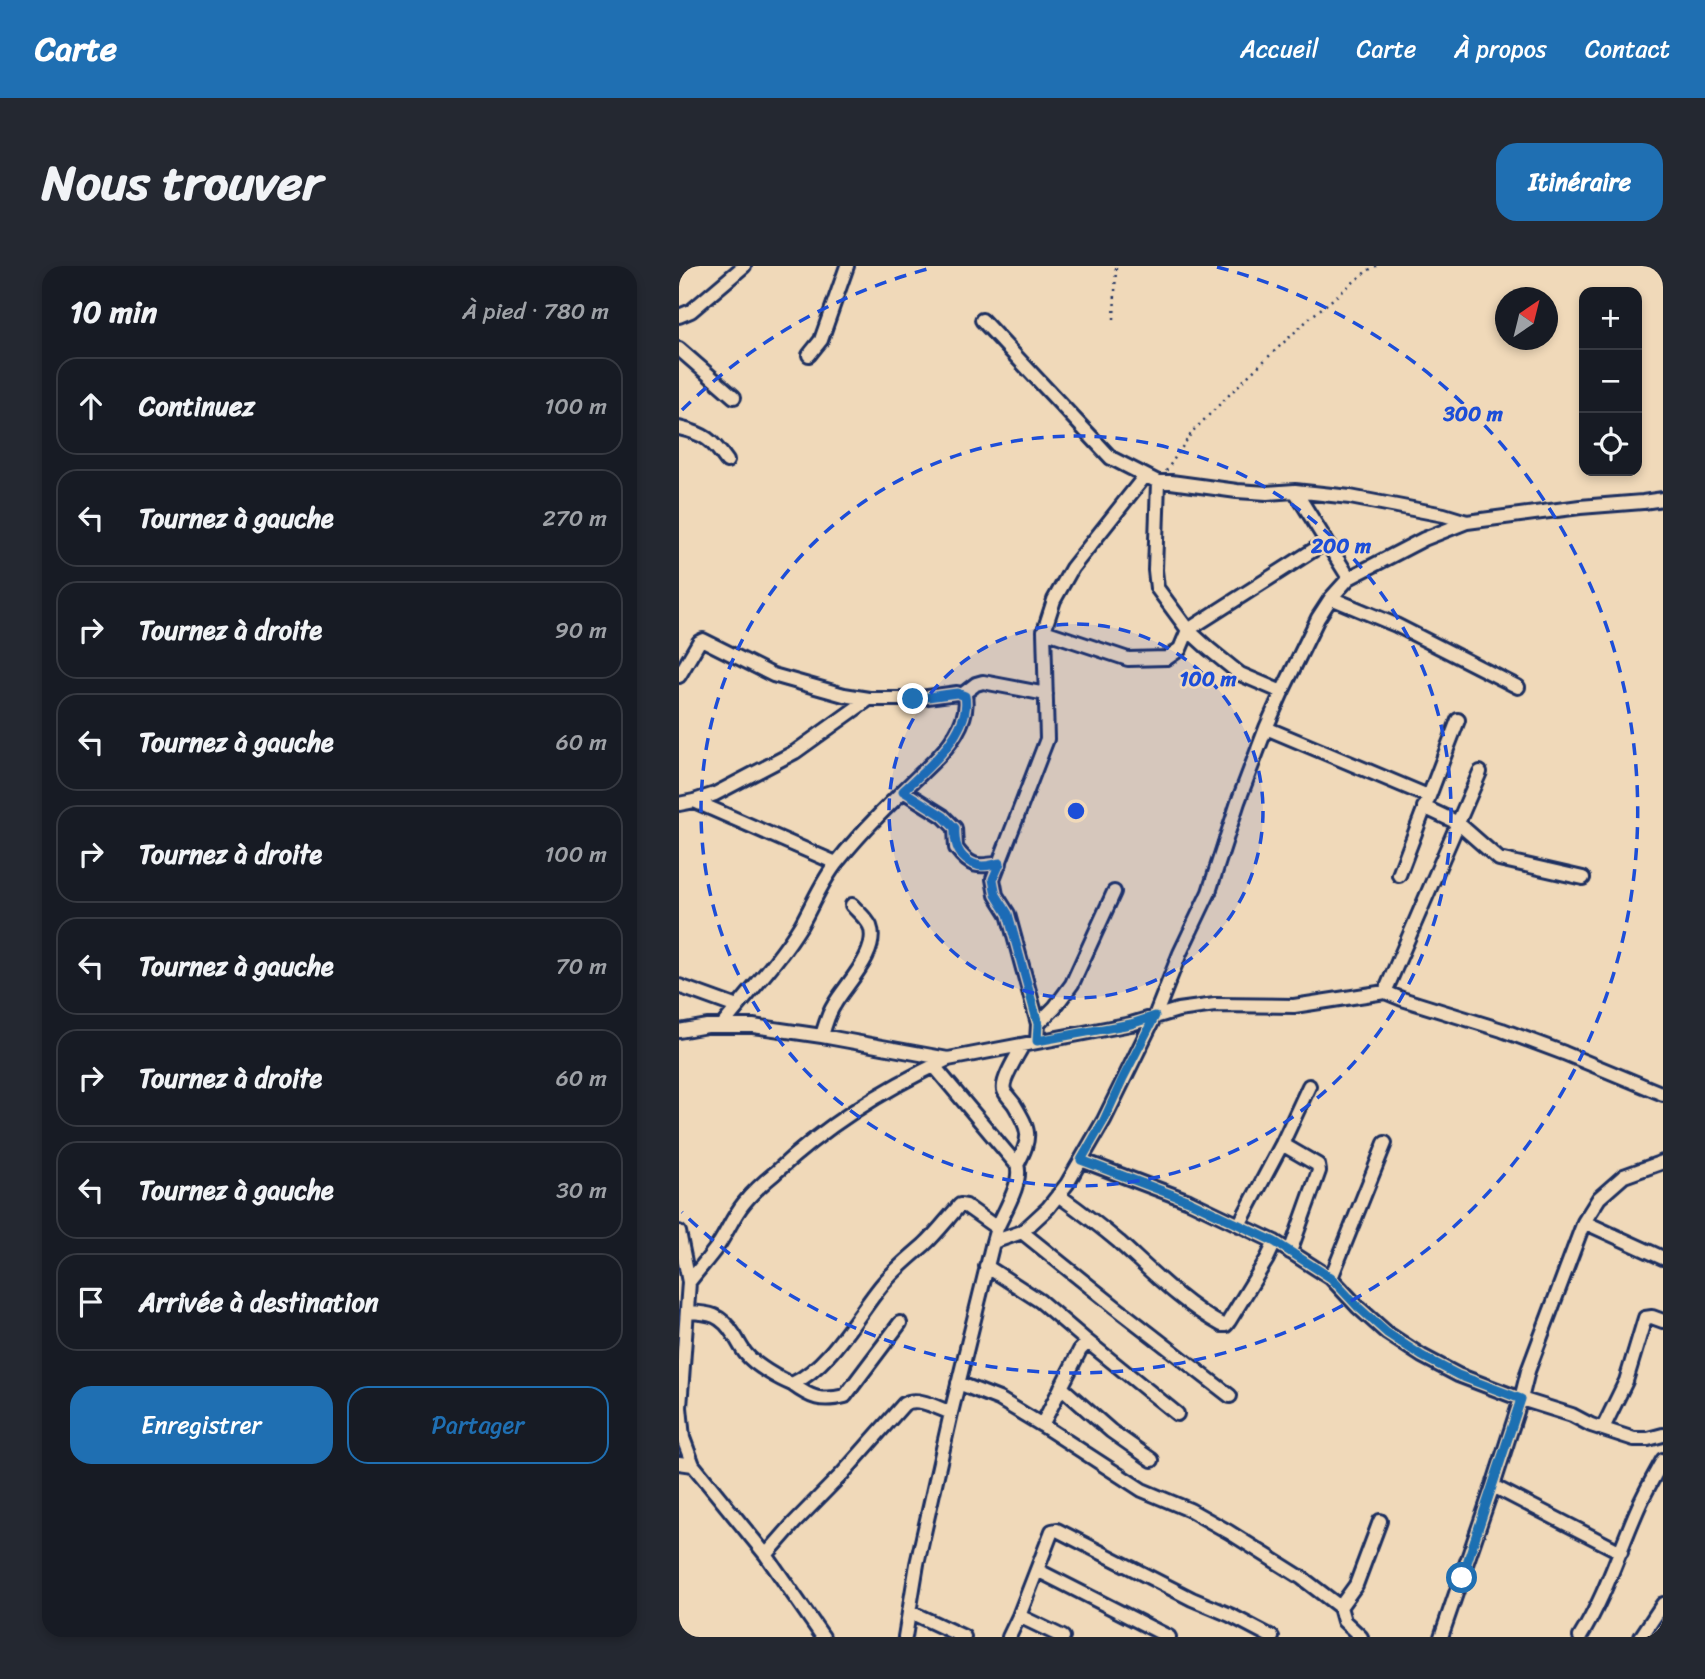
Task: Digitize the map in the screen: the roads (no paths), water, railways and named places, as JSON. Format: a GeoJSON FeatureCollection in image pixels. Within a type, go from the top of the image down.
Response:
{"type":"FeatureCollection","features":[{"type":"Feature","properties":{"kind":"street"},"geometry":{"type":"LineString","coordinates":[[679,316],[691,311],[744,266]]}},
{"type":"Feature","properties":{"kind":"street"},"geometry":{"type":"LineString","coordinates":[[809,355],[821,340],[847,266]]}},
{"type":"Feature","properties":{"kind":"street"},"geometry":{"type":"LineString","coordinates":[[982,320],[1111,458],[1158,482],[1257,493],[1295,491],[1350,497],[1467,522]]}},
{"type":"Feature","properties":{"kind":"street"},"geometry":{"type":"LineString","coordinates":[[679,349],[734,397]]}},
{"type":"Feature","properties":{"kind":"street"},"geometry":{"type":"LineString","coordinates":[[679,428],[697,432],[710,440],[727,461]]}},
{"type":"Feature","properties":{"kind":"street"},"geometry":{"type":"LineString","coordinates":[[1037,1041],[1038,1024],[1008,914],[996,895],[993,879],[1047,739],[1044,631],[1054,600],[1072,568],[1146,476]]}},
{"type":"Feature","properties":{"kind":"street"},"geometry":{"type":"LineString","coordinates":[[1158,482],[1155,570],[1157,588],[1188,630],[1240,674],[1282,692]]}},
{"type":"Feature","properties":{"kind":"street"},"geometry":{"type":"LineString","coordinates":[[1295,491],[1349,578]]}},
{"type":"Feature","properties":{"kind":"street"},"geometry":{"type":"LineString","coordinates":[[993,1242],[1022,1232],[1048,1208],[1067,1184],[1104,1120],[1155,1016],[1180,953],[1209,892],[1229,828],[1282,692],[1318,618],[1349,578],[1424,539],[1467,522],[1663,499]]}},
{"type":"Feature","properties":{"kind":"street"},"geometry":{"type":"LineString","coordinates":[[1044,631],[1128,659],[1167,657],[1180,649],[1188,630],[1326,542]]}},
{"type":"Feature","properties":{"kind":"street"},"geometry":{"type":"LineString","coordinates":[[1331,598],[1396,625],[1518,687]]}},
{"type":"Feature","properties":{"kind":"street"},"geometry":{"type":"LineString","coordinates":[[679,676],[699,642],[703,640],[773,676],[869,699],[913,699],[963,694],[983,682],[1046,694]]}},
{"type":"Feature","properties":{"kind":"street"},"geometry":{"type":"LineString","coordinates":[[722,1026],[800,926],[836,863],[940,755],[958,727],[967,706],[963,694]]}},
{"type":"Feature","properties":{"kind":"street"},"geometry":{"type":"LineString","coordinates":[[679,804],[715,794],[795,752],[869,699]]}},
{"type":"Feature","properties":{"kind":"street"},"geometry":{"type":"LineString","coordinates":[[1399,875],[1458,720]]}},
{"type":"Feature","properties":{"kind":"street"},"geometry":{"type":"LineString","coordinates":[[1266,728],[1426,802],[1458,823],[1499,859],[1583,878]]}},
{"type":"Feature","properties":{"kind":"street"},"geometry":{"type":"LineString","coordinates":[[1385,992],[1480,772]]}},
{"type":"Feature","properties":{"kind":"street"},"geometry":{"type":"LineString","coordinates":[[903,791],[943,816],[955,828],[956,848],[969,861],[979,867],[1000,863]]}},
{"type":"Feature","properties":{"kind":"street"},"geometry":{"type":"LineString","coordinates":[[694,802],[836,863]]}},
{"type":"Feature","properties":{"kind":"street"},"geometry":{"type":"LineString","coordinates":[[1038,1024],[1072,984],[1114,892]]}},
{"type":"Feature","properties":{"kind":"street"},"geometry":{"type":"LineString","coordinates":[[822,1036],[829,1013],[859,971],[870,948],[871,929],[852,905]]}},
{"type":"Feature","properties":{"kind":"street"},"geometry":{"type":"LineString","coordinates":[[679,986],[737,1007]]}},
{"type":"Feature","properties":{"kind":"street"},"geometry":{"type":"LineString","coordinates":[[689,1282],[719,1243],[744,1202],[792,1156],[824,1132],[907,1079],[948,1059],[1131,1024],[1178,1010],[1215,1005],[1294,1006],[1385,992],[1502,1030],[1663,1094]]}},
{"type":"Feature","properties":{"kind":"street"},"geometry":{"type":"LineString","coordinates":[[679,1031],[707,1026],[754,1026],[948,1059]]}},
{"type":"Feature","properties":{"kind":"street"},"geometry":{"type":"LineString","coordinates":[[1017,1165],[1026,1146],[1028,1134],[1025,1123],[1004,1090],[1004,1082],[1023,1045]]}},
{"type":"Feature","properties":{"kind":"street"},"geometry":{"type":"LineString","coordinates":[[905,1637],[918,1564],[986,1266],[997,1228],[1019,1175],[1017,1165],[934,1066]]}},
{"type":"Feature","properties":{"kind":"street"},"geometry":{"type":"LineString","coordinates":[[1239,1225],[1309,1086]]}},
{"type":"Feature","properties":{"kind":"street"},"geometry":{"type":"LineString","coordinates":[[1331,1278],[1385,1143]]}},
{"type":"Feature","properties":{"kind":"street"},"geometry":{"type":"LineString","coordinates":[[1282,1144],[1318,1165],[1319,1171],[1290,1252]]}},
{"type":"Feature","properties":{"kind":"street"},"geometry":{"type":"LineString","coordinates":[[1081,1160],[1179,1197],[1275,1242],[1331,1278],[1387,1333],[1458,1375],[1634,1439],[1648,1439],[1663,1434]]}},
{"type":"Feature","properties":{"kind":"street"},"geometry":{"type":"LineString","coordinates":[[1441,1637],[1493,1486],[1528,1371],[1584,1222],[1599,1198],[1624,1176],[1663,1161]]}},
{"type":"Feature","properties":{"kind":"street"},"geometry":{"type":"LineString","coordinates":[[1058,1195],[1096,1223],[1171,1289],[1222,1325],[1229,1321],[1275,1242]]}},
{"type":"Feature","properties":{"kind":"street"},"geometry":{"type":"LineString","coordinates":[[792,1384],[810,1374],[880,1287],[901,1264],[925,1244],[960,1205],[997,1228]]}},
{"type":"Feature","properties":{"kind":"street"},"geometry":{"type":"LineString","coordinates":[[1584,1222],[1663,1258]]}},
{"type":"Feature","properties":{"kind":"street"},"geometry":{"type":"LineString","coordinates":[[679,1232],[689,1282],[680,1407],[683,1438],[694,1465],[766,1555],[823,1637]]}},
{"type":"Feature","properties":{"kind":"street"},"geometry":{"type":"LineString","coordinates":[[1022,1232],[1230,1396]]}},
{"type":"Feature","properties":{"kind":"street"},"geometry":{"type":"LineString","coordinates":[[986,1266],[1040,1301],[1177,1414]]}},
{"type":"Feature","properties":{"kind":"street"},"geometry":{"type":"LineString","coordinates":[[688,1311],[720,1318],[728,1325],[746,1354],[757,1363],[810,1397],[823,1399],[845,1396],[900,1322]]}},
{"type":"Feature","properties":{"kind":"street"},"geometry":{"type":"LineString","coordinates":[[1603,1428],[1626,1381],[1645,1318],[1652,1317],[1663,1321]]}},
{"type":"Feature","properties":{"kind":"street"},"geometry":{"type":"LineString","coordinates":[[1042,1425],[1080,1350],[1088,1342]]}},
{"type":"Feature","properties":{"kind":"street"},"geometry":{"type":"LineString","coordinates":[[958,1383],[999,1399],[1142,1490],[1190,1510],[1302,1578],[1340,1607],[1344,1621],[1360,1637]]}},
{"type":"Feature","properties":{"kind":"street"},"geometry":{"type":"LineString","coordinates":[[1061,1387],[1111,1431],[1152,1460]]}},
{"type":"Feature","properties":{"kind":"street"},"geometry":{"type":"LineString","coordinates":[[766,1555],[843,1474],[904,1404],[917,1401],[951,1413]]}},
{"type":"Feature","properties":{"kind":"street"},"geometry":{"type":"LineString","coordinates":[[1580,1637],[1591,1620],[1638,1508],[1663,1460]]}},
{"type":"Feature","properties":{"kind":"street"},"geometry":{"type":"LineString","coordinates":[[679,1463],[694,1465]]}},
{"type":"Feature","properties":{"kind":"street"},"geometry":{"type":"LineString","coordinates":[[1493,1486],[1621,1552]]}},
{"type":"Feature","properties":{"kind":"street"},"geometry":{"type":"LineString","coordinates":[[1340,1607],[1356,1585],[1380,1521]]}},
{"type":"Feature","properties":{"kind":"street"},"geometry":{"type":"LineString","coordinates":[[1009,1637],[1052,1531],[1057,1530],[1272,1637]]}},
{"type":"Feature","properties":{"kind":"street"},"geometry":{"type":"LineString","coordinates":[[1037,1570],[1169,1637]]}},
{"type":"Feature","properties":{"kind":"street"},"geometry":{"type":"LineString","coordinates":[[1641,1637],[1663,1604]]}},
{"type":"Feature","properties":{"kind":"street"},"geometry":{"type":"LineString","coordinates":[[910,1612],[964,1637]]}},
{"type":"Feature","properties":{"kind":"street"},"geometry":{"type":"LineString","coordinates":[[1019,1616],[1063,1637]]}}]}
